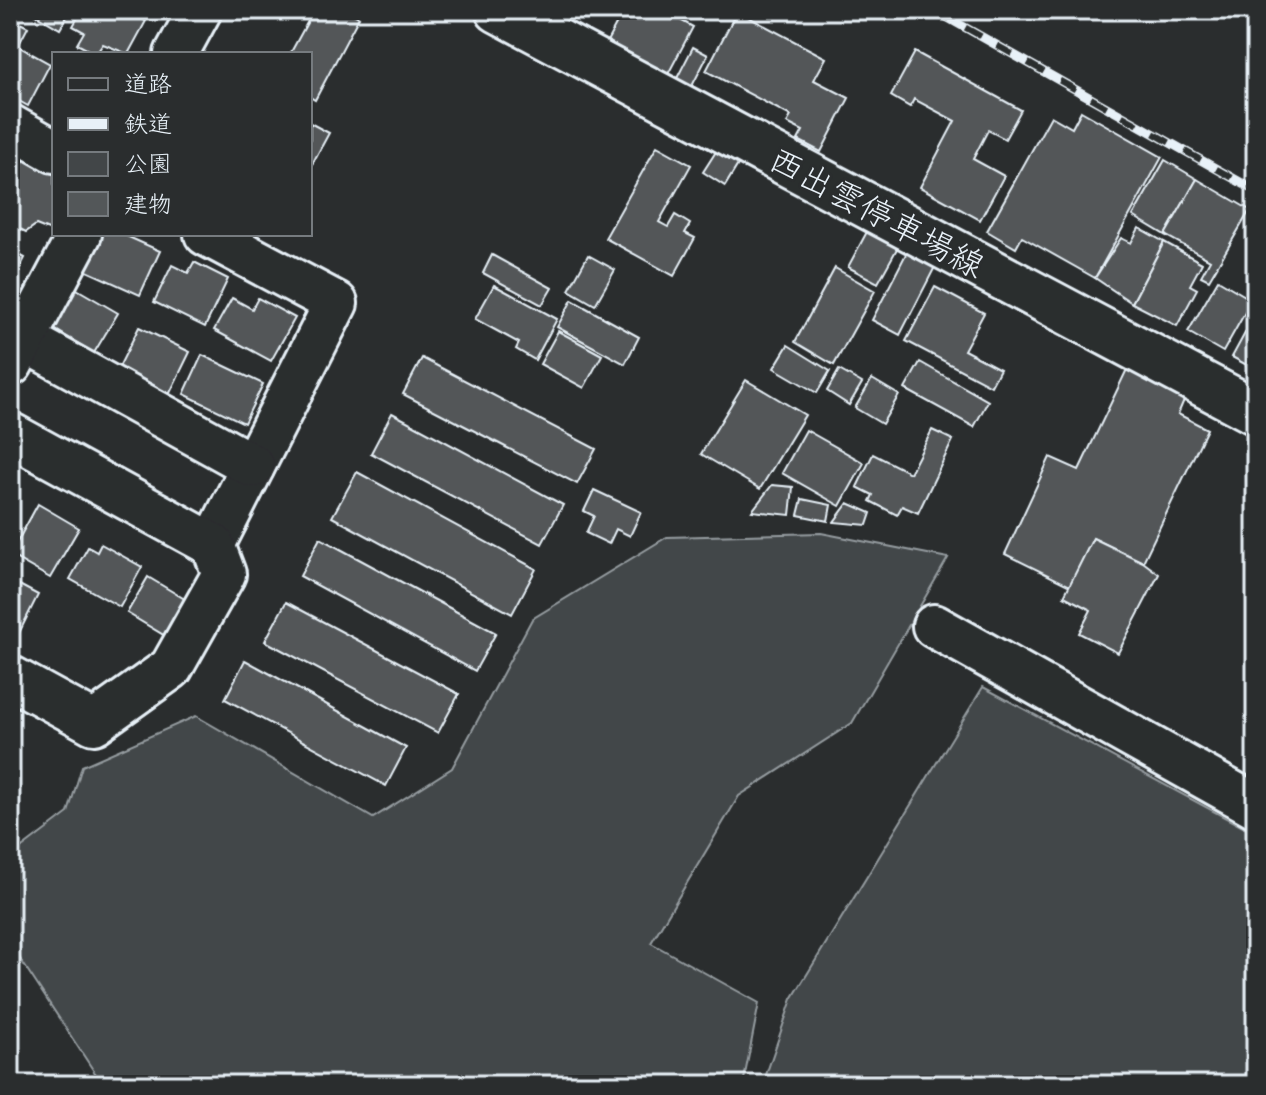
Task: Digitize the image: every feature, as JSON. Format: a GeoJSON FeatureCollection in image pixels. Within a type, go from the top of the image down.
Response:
{"type":"FeatureCollection","features":[{"type":"Feature","properties":{"kind":"main road","name":"西出雲停車場線"},"geometry":{"type":"LineString","coordinates":[[498,10],[1256,412]]}},
{"type":"Feature","properties":{"kind":"street"},"geometry":{"type":"LineString","coordinates":[[177,52],[200,10]]}},
{"type":"Feature","properties":{"kind":"street"},"geometry":{"type":"LineString","coordinates":[[10,126],[52,150]]}},
{"type":"Feature","properties":{"kind":"street"},"geometry":{"type":"LineString","coordinates":[[79,236],[15,345],[253,466]]}},
{"type":"Feature","properties":{"kind":"street"},"geometry":{"type":"LineString","coordinates":[[210,236],[336,303],[213,545]]}},
{"type":"Feature","properties":{"kind":"street"},"geometry":{"type":"LineString","coordinates":[[10,434],[213,545],[224,574],[171,668],[94,723],[10,677]]}},
{"type":"Feature","properties":{"kind":"street"},"geometry":{"type":"LineString","coordinates":[[934,626],[1256,806]]}},
{"type":"Feature","properties":{"kind":"green space"},"geometry":{"type":"Polygon","coordinates":[[[821,533],[948,558],[852,723],[739,796],[651,943],[759,1003],[743,1085],[103,1085],[13,948],[10,857],[68,813],[82,766],[196,716],[373,818],[452,768],[532,619],[667,537],[821,533]]]}},
{"type":"Feature","properties":{"kind":"green space"},"geometry":{"type":"Polygon","coordinates":[[[983,687],[1256,834],[1256,1085],[771,1085],[766,1075],[792,999],[983,687]]]}},
{"type":"Feature","properties":{"kind":"building"},"geometry":{"type":"Polygon","coordinates":[[[28,10],[71,10],[60,29],[28,10]]]}},
{"type":"Feature","properties":{"kind":"building"},"geometry":{"type":"Polygon","coordinates":[[[82,10],[126,10],[146,21],[129,52],[103,44],[97,52],[92,52],[77,44],[84,32],[73,26],[82,10]]]}},
{"type":"Feature","properties":{"kind":"building"},"geometry":{"type":"Polygon","coordinates":[[[314,10],[322,15],[325,10],[346,10],[359,17],[315,100],[312,98],[312,52],[291,52],[314,10]]]}},
{"type":"Feature","properties":{"kind":"building"},"geometry":{"type":"Polygon","coordinates":[[[576,10],[603,10],[597,21],[576,10]]]}},
{"type":"Feature","properties":{"kind":"building"},"geometry":{"type":"Polygon","coordinates":[[[624,10],[662,10],[693,27],[666,78],[605,45],[624,10]]]}},
{"type":"Feature","properties":{"kind":"building"},"geometry":{"type":"Polygon","coordinates":[[[737,11],[826,58],[814,80],[849,98],[821,152],[798,140],[803,131],[787,123],[791,116],[706,71],[737,11]]]}},
{"type":"Feature","properties":{"kind":"building"},"geometry":{"type":"Polygon","coordinates":[[[10,18],[28,27],[18,46],[50,64],[28,106],[10,96],[10,18]]]}},
{"type":"Feature","properties":{"kind":"building"},"geometry":{"type":"Polygon","coordinates":[[[693,47],[708,55],[690,90],[675,82],[693,47]]]}},
{"type":"Feature","properties":{"kind":"building"},"geometry":{"type":"Polygon","coordinates":[[[915,52],[1021,110],[1005,139],[988,130],[973,159],[1004,176],[980,220],[920,187],[955,121],[914,99],[910,107],[891,96],[915,52]]]}},
{"type":"Feature","properties":{"kind":"building"},"geometry":{"type":"Polygon","coordinates":[[[1081,111],[1162,157],[1095,278],[1022,237],[1016,248],[987,231],[1051,116],[1072,128],[1081,111]]]}},
{"type":"Feature","properties":{"kind":"building"},"geometry":{"type":"Polygon","coordinates":[[[312,124],[329,133],[312,164],[312,124]]]}},
{"type":"Feature","properties":{"kind":"building"},"geometry":{"type":"Polygon","coordinates":[[[657,146],[691,165],[659,222],[668,227],[675,215],[690,224],[685,233],[695,238],[674,276],[605,238],[657,146]]]}},
{"type":"Feature","properties":{"kind":"building"},"geometry":{"type":"Polygon","coordinates":[[[717,150],[739,163],[725,186],[703,172],[717,150]]]}},
{"type":"Feature","properties":{"kind":"building"},"geometry":{"type":"Polygon","coordinates":[[[24,159],[52,172],[51,231],[36,225],[26,232],[10,224],[10,165],[20,169],[24,159]]]}},
{"type":"Feature","properties":{"kind":"building"},"geometry":{"type":"Polygon","coordinates":[[[1165,160],[1197,179],[1165,235],[1133,216],[1165,160]]]}},
{"type":"Feature","properties":{"kind":"building"},"geometry":{"type":"Polygon","coordinates":[[[1197,179],[1250,210],[1209,280],[1201,276],[1210,260],[1165,235],[1197,179]]]}},
{"type":"Feature","properties":{"kind":"building"},"geometry":{"type":"Polygon","coordinates":[[[869,228],[899,245],[878,283],[848,267],[869,228]]]}},
{"type":"Feature","properties":{"kind":"building"},"geometry":{"type":"Polygon","coordinates":[[[1139,228],[1164,242],[1132,303],[1095,278],[1121,238],[1131,243],[1139,228]]]}},
{"type":"Feature","properties":{"kind":"building"},"geometry":{"type":"Polygon","coordinates":[[[91,236],[126,236],[160,251],[140,295],[78,267],[91,236]]]}},
{"type":"Feature","properties":{"kind":"building"},"geometry":{"type":"Polygon","coordinates":[[[1164,242],[1202,263],[1190,285],[1197,289],[1177,326],[1132,303],[1164,242]]]}},
{"type":"Feature","properties":{"kind":"building"},"geometry":{"type":"Polygon","coordinates":[[[909,248],[937,263],[900,335],[872,320],[909,248]]]}},
{"type":"Feature","properties":{"kind":"building"},"geometry":{"type":"Polygon","coordinates":[[[10,250],[25,258],[10,287],[10,250]]]}},
{"type":"Feature","properties":{"kind":"building"},"geometry":{"type":"Polygon","coordinates":[[[492,255],[552,288],[542,305],[483,273],[492,255]]]}},
{"type":"Feature","properties":{"kind":"building"},"geometry":{"type":"Polygon","coordinates":[[[588,255],[615,270],[595,305],[569,290],[588,255]]]}},
{"type":"Feature","properties":{"kind":"building"},"geometry":{"type":"Polygon","coordinates":[[[194,262],[228,279],[205,327],[154,302],[172,265],[188,273],[194,262]]]}},
{"type":"Feature","properties":{"kind":"building"},"geometry":{"type":"Polygon","coordinates":[[[835,268],[875,291],[834,365],[795,342],[835,268]]]}},
{"type":"Feature","properties":{"kind":"building"},"geometry":{"type":"Polygon","coordinates":[[[1218,280],[1252,300],[1223,352],[1188,332],[1218,280]]]}},
{"type":"Feature","properties":{"kind":"building"},"geometry":{"type":"Polygon","coordinates":[[[494,285],[557,319],[535,360],[516,349],[519,343],[475,319],[494,285]]]}},
{"type":"Feature","properties":{"kind":"building"},"geometry":{"type":"Polygon","coordinates":[[[935,287],[984,313],[964,350],[1000,369],[991,386],[906,341],[935,287]]]}},
{"type":"Feature","properties":{"kind":"building"},"geometry":{"type":"Polygon","coordinates":[[[75,288],[118,313],[94,353],[51,327],[75,288]]]}},
{"type":"Feature","properties":{"kind":"building"},"geometry":{"type":"Polygon","coordinates":[[[232,298],[252,309],[258,298],[295,318],[271,361],[214,330],[232,298]]]}},
{"type":"Feature","properties":{"kind":"building"},"geometry":{"type":"Polygon","coordinates":[[[572,300],[639,337],[625,364],[557,327],[572,300]]]}},
{"type":"Feature","properties":{"kind":"building"},"geometry":{"type":"Polygon","coordinates":[[[1256,313],[1256,370],[1232,357],[1256,313]]]}},
{"type":"Feature","properties":{"kind":"building"},"geometry":{"type":"Polygon","coordinates":[[[139,327],[190,352],[169,395],[118,369],[139,327]]]}},
{"type":"Feature","properties":{"kind":"building"},"geometry":{"type":"Polygon","coordinates":[[[558,331],[602,355],[584,388],[540,364],[558,331]]]}},
{"type":"Feature","properties":{"kind":"building"},"geometry":{"type":"Polygon","coordinates":[[[788,345],[830,371],[817,393],[774,368],[788,345]]]}},
{"type":"Feature","properties":{"kind":"building"},"geometry":{"type":"Polygon","coordinates":[[[202,355],[263,384],[244,423],[184,394],[202,355]]]}},
{"type":"Feature","properties":{"kind":"building"},"geometry":{"type":"Polygon","coordinates":[[[422,358],[596,449],[577,484],[403,394],[422,358]]]}},
{"type":"Feature","properties":{"kind":"building"},"geometry":{"type":"Polygon","coordinates":[[[920,362],[988,401],[974,427],[905,389],[920,362]]]}},
{"type":"Feature","properties":{"kind":"building"},"geometry":{"type":"Polygon","coordinates":[[[1129,365],[1187,393],[1178,414],[1207,429],[1143,562],[1093,538],[1070,586],[1005,554],[1050,457],[1079,470],[1129,365]]]}},
{"type":"Feature","properties":{"kind":"building"},"geometry":{"type":"Polygon","coordinates":[[[839,370],[862,383],[849,405],[827,391],[839,370]]]}},
{"type":"Feature","properties":{"kind":"building"},"geometry":{"type":"Polygon","coordinates":[[[872,379],[899,395],[882,424],[855,408],[872,379]]]}},
{"type":"Feature","properties":{"kind":"building"},"geometry":{"type":"Polygon","coordinates":[[[746,380],[805,415],[760,489],[701,454],[746,380]]]}},
{"type":"Feature","properties":{"kind":"building"},"geometry":{"type":"Polygon","coordinates":[[[392,413],[563,505],[542,544],[371,453],[392,413]]]}},
{"type":"Feature","properties":{"kind":"building"},"geometry":{"type":"Polygon","coordinates":[[[806,430],[864,463],[840,506],[782,473],[806,430]]]}},
{"type":"Feature","properties":{"kind":"building"},"geometry":{"type":"Polygon","coordinates":[[[932,430],[953,440],[918,513],[902,506],[897,515],[870,501],[873,495],[857,487],[873,454],[910,473],[932,430]]]}},
{"type":"Feature","properties":{"kind":"building"},"geometry":{"type":"Polygon","coordinates":[[[357,472],[536,569],[512,614],[332,517],[357,472]]]}},
{"type":"Feature","properties":{"kind":"building"},"geometry":{"type":"Polygon","coordinates":[[[772,485],[793,487],[790,515],[752,511],[772,485]]]}},
{"type":"Feature","properties":{"kind":"building"},"geometry":{"type":"Polygon","coordinates":[[[594,490],[641,512],[630,536],[616,529],[609,544],[586,533],[594,516],[584,511],[594,490]]]}},
{"type":"Feature","properties":{"kind":"building"},"geometry":{"type":"Polygon","coordinates":[[[802,499],[831,505],[828,521],[798,515],[802,499]]]}},
{"type":"Feature","properties":{"kind":"building"},"geometry":{"type":"Polygon","coordinates":[[[848,503],[871,513],[867,525],[834,522],[848,503]]]}},
{"type":"Feature","properties":{"kind":"building"},"geometry":{"type":"Polygon","coordinates":[[[38,504],[79,528],[50,578],[10,555],[38,504]]]}},
{"type":"Feature","properties":{"kind":"building"},"geometry":{"type":"Polygon","coordinates":[[[320,538],[496,633],[475,671],[300,576],[320,538]]]}},
{"type":"Feature","properties":{"kind":"building"},"geometry":{"type":"Polygon","coordinates":[[[1093,538],[1143,562],[1159,574],[1118,653],[1079,633],[1091,610],[1064,596],[1093,538]]]}},
{"type":"Feature","properties":{"kind":"building"},"geometry":{"type":"Polygon","coordinates":[[[101,544],[142,567],[120,607],[70,579],[88,547],[97,552],[101,544]]]}},
{"type":"Feature","properties":{"kind":"building"},"geometry":{"type":"Polygon","coordinates":[[[148,577],[188,601],[167,637],[127,613],[148,577]]]}},
{"type":"Feature","properties":{"kind":"building"},"geometry":{"type":"Polygon","coordinates":[[[10,580],[38,595],[16,639],[10,636],[10,580]]]}},
{"type":"Feature","properties":{"kind":"building"},"geometry":{"type":"Polygon","coordinates":[[[286,602],[459,694],[438,733],[265,641],[286,602]]]}},
{"type":"Feature","properties":{"kind":"building"},"geometry":{"type":"Polygon","coordinates":[[[245,660],[406,748],[386,786],[225,699],[245,660]]]}},
{"type":"Feature","properties":{"kind":"railway"},"geometry":{"type":"LineString","coordinates":[[934,10],[1256,191]]}}]}
